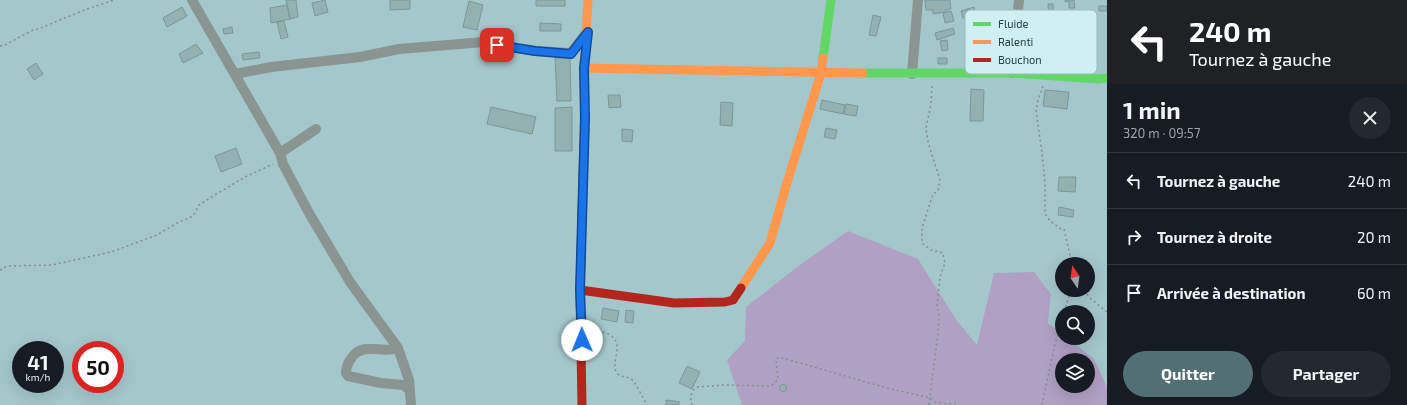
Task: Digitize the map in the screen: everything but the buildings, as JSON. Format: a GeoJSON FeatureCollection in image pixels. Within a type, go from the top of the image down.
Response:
{"type":"FeatureCollection","features":[{"type":"Feature","properties":{"kind":"street"},"geometry":{"type":"LineString","coordinates":[[192,0],[280,153],[283,164],[309,213],[343,270],[398,348],[410,380],[411,405]]}},
{"type":"Feature","properties":{"kind":"street"},"geometry":{"type":"LineString","coordinates":[[582,405],[582,325],[580,290],[585,118],[584,68],[588,32],[588,0]]}},
{"type":"Feature","properties":{"kind":"street"},"geometry":{"type":"LineString","coordinates":[[580,290],[674,303],[725,302],[733,300],[770,243],[821,73],[831,0]]}},
{"type":"Feature","properties":{"kind":"street"},"geometry":{"type":"LineString","coordinates":[[912,74],[918,0]]}},
{"type":"Feature","properties":{"kind":"street"},"geometry":{"type":"LineString","coordinates":[[1018,10],[1019,0]]}},
{"type":"Feature","properties":{"kind":"street"},"geometry":{"type":"LineString","coordinates":[[235,74],[271,67],[360,57],[399,49],[484,42],[535,51],[571,54],[588,32]]}},
{"type":"Feature","properties":{"kind":"street"},"geometry":{"type":"LineString","coordinates":[[584,68],[821,73],[965,74]]}},
{"type":"Feature","properties":{"kind":"street"},"geometry":{"type":"LineString","coordinates":[[1029,74],[1098,79],[1107,78]]}},
{"type":"Feature","properties":{"kind":"street"},"geometry":{"type":"LineString","coordinates":[[280,153],[316,129]]}},
{"type":"Feature","properties":{"kind":"street"},"geometry":{"type":"LineString","coordinates":[[398,348],[393,350],[359,350],[348,361],[346,373],[348,376],[403,385],[410,390]]}},
{"type":"Feature","properties":{"kind":"path"},"geometry":{"type":"LineString","coordinates":[[0,46],[5,45],[33,30],[114,0]]}},
{"type":"Feature","properties":{"kind":"path"},"geometry":{"type":"LineString","coordinates":[[928,74],[932,82],[931,104],[926,128],[928,142],[940,180],[938,191],[933,194],[922,228],[922,243],[930,250],[943,253],[945,263],[940,277],[938,292],[938,334],[929,405]]}},
{"type":"Feature","properties":{"kind":"path"},"geometry":{"type":"LineString","coordinates":[[1046,75],[1036,111],[1045,184],[1045,214],[1050,221],[1061,229],[1064,229],[1070,257]]}},
{"type":"Feature","properties":{"kind":"path"},"geometry":{"type":"LineString","coordinates":[[0,270],[7,266],[52,265],[104,254],[157,235],[177,223],[193,216],[199,205],[245,177],[269,165],[276,163],[283,164]]}},
{"type":"Feature","properties":{"kind":"path"},"geometry":{"type":"LineString","coordinates":[[1089,297],[1107,312]]}},
{"type":"Feature","properties":{"kind":"path"},"geometry":{"type":"LineString","coordinates":[[582,325],[606,333],[616,341],[617,348],[615,369],[621,376],[631,379],[634,382],[648,405]]}},
{"type":"Feature","properties":{"kind":"path"},"geometry":{"type":"LineString","coordinates":[[1042,405],[1055,344]]}},
{"type":"Feature","properties":{"kind":"path"},"geometry":{"type":"LineString","coordinates":[[692,405],[690,396],[695,388],[698,387],[724,385],[769,386],[774,384],[778,379],[776,359],[779,357],[887,388],[931,398],[935,402],[957,405]]}},
{"type":"Feature","properties":{"kind":"shaded area"},"geometry":{"type":"Polygon","coordinates":[[[848,231],[918,259],[957,321],[977,345],[994,273],[1034,272],[1051,294],[1048,323],[1055,328],[1055,345],[1076,345],[1086,353],[1055,353],[1055,393],[1095,393],[1095,361],[1107,387],[1107,405],[742,405],[727,360],[745,341],[746,307],[797,267],[848,231]]]}},
{"type":"Feature","properties":{"kind":"traffic: fast"},"geometry":{"type":"LineString","coordinates":[[823,58],[831,0]]}},
{"type":"Feature","properties":{"kind":"traffic: fast"},"geometry":{"type":"LineString","coordinates":[[863,73],[965,73]]}},
{"type":"Feature","properties":{"kind":"traffic: fast"},"geometry":{"type":"LineString","coordinates":[[1026,74],[1098,79],[1107,78]]}},
{"type":"Feature","properties":{"kind":"traffic: slow"},"geometry":{"type":"LineString","coordinates":[[584,145],[584,68],[588,0]]}},
{"type":"Feature","properties":{"kind":"traffic: slow"},"geometry":{"type":"LineString","coordinates":[[741,288],[770,243],[821,73],[823,58]]}},
{"type":"Feature","properties":{"kind":"traffic: slow"},"geometry":{"type":"LineString","coordinates":[[584,68],[863,73]]}},
{"type":"Feature","properties":{"kind":"traffic: jam"},"geometry":{"type":"LineString","coordinates":[[582,405],[580,290],[584,145]]}},
{"type":"Feature","properties":{"kind":"traffic: jam"},"geometry":{"type":"LineString","coordinates":[[580,290],[674,303],[725,302],[733,300],[741,288]]}},
{"type":"Feature","properties":{"kind":"route"},"geometry":{"type":"LineString","coordinates":[[497,45],[535,51],[571,54],[588,32],[584,68],[585,118],[580,290],[582,340]]}}]}
